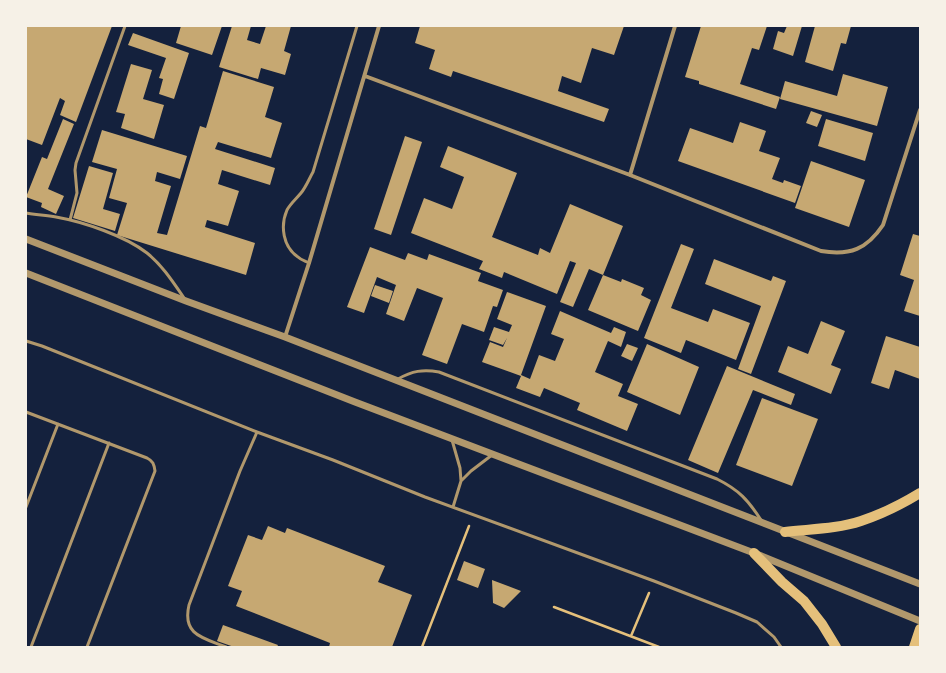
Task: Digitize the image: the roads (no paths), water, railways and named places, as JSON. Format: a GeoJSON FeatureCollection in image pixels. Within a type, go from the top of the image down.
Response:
{"type":"FeatureCollection","features":[{"type":"Feature","properties":{"kind":"main road"},"geometry":{"type":"LineString","coordinates":[[785,532],[837,526],[861,521],[902,504],[920,493]]}},
{"type":"Feature","properties":{"kind":"main road"},"geometry":{"type":"LineString","coordinates":[[754,553],[804,602],[822,624],[836,647]]}},
{"type":"Feature","properties":{"kind":"main road"},"geometry":{"type":"LineString","coordinates":[[914,647],[920,629]]}},
{"type":"Feature","properties":{"kind":"street"},"geometry":{"type":"LineString","coordinates":[[285,337],[309,263],[379,26]]}},
{"type":"Feature","properties":{"kind":"street"},"geometry":{"type":"LineString","coordinates":[[630,175],[675,26]]}},
{"type":"Feature","properties":{"kind":"street"},"geometry":{"type":"LineString","coordinates":[[365,76],[630,175],[821,251],[833,253],[846,253],[857,250],[868,244],[877,235],[883,225],[920,110]]}},
{"type":"Feature","properties":{"kind":"street"},"geometry":{"type":"LineString","coordinates":[[26,239],[186,301],[285,337],[920,584]]}},
{"type":"Feature","properties":{"kind":"street"},"geometry":{"type":"LineString","coordinates":[[26,273],[355,402],[754,553],[920,621]]}},
{"type":"Feature","properties":{"kind":"lane"},"geometry":{"type":"LineString","coordinates":[[70,220],[77,193],[75,174],[76,163],[125,26]]}},
{"type":"Feature","properties":{"kind":"lane"},"geometry":{"type":"LineString","coordinates":[[309,263],[298,257],[290,250],[285,240],[283,230],[284,219],[288,209],[302,192],[313,172],[357,26]]}},
{"type":"Feature","properties":{"kind":"lane"},"geometry":{"type":"LineString","coordinates":[[26,213],[70,220],[114,235],[132,243],[148,254],[162,267],[186,301]]}},
{"type":"Feature","properties":{"kind":"lane"},"geometry":{"type":"LineString","coordinates":[[26,341],[42,346],[257,432],[453,507],[654,581],[757,622],[774,637],[781,647]]}},
{"type":"Feature","properties":{"kind":"lane"},"geometry":{"type":"LineString","coordinates":[[396,381],[407,374],[417,371],[428,370],[439,372],[718,479],[731,486],[744,496],[763,523]]}},
{"type":"Feature","properties":{"kind":"lane"},"geometry":{"type":"LineString","coordinates":[[26,412],[147,458],[152,461],[154,465],[155,471],[86,647]]}},
{"type":"Feature","properties":{"kind":"lane"},"geometry":{"type":"LineString","coordinates":[[26,507],[58,424]]}},
{"type":"Feature","properties":{"kind":"lane"},"geometry":{"type":"LineString","coordinates":[[226,647],[195,634],[189,625],[187,615],[240,471],[257,432]]}},
{"type":"Feature","properties":{"kind":"lane"},"geometry":{"type":"LineString","coordinates":[[452,438],[460,468],[461,481],[453,507]]}},
{"type":"Feature","properties":{"kind":"lane"},"geometry":{"type":"LineString","coordinates":[[31,647],[109,443]]}},
{"type":"Feature","properties":{"kind":"lane"},"geometry":{"type":"LineString","coordinates":[[461,481],[471,471],[494,454]]}}]}
